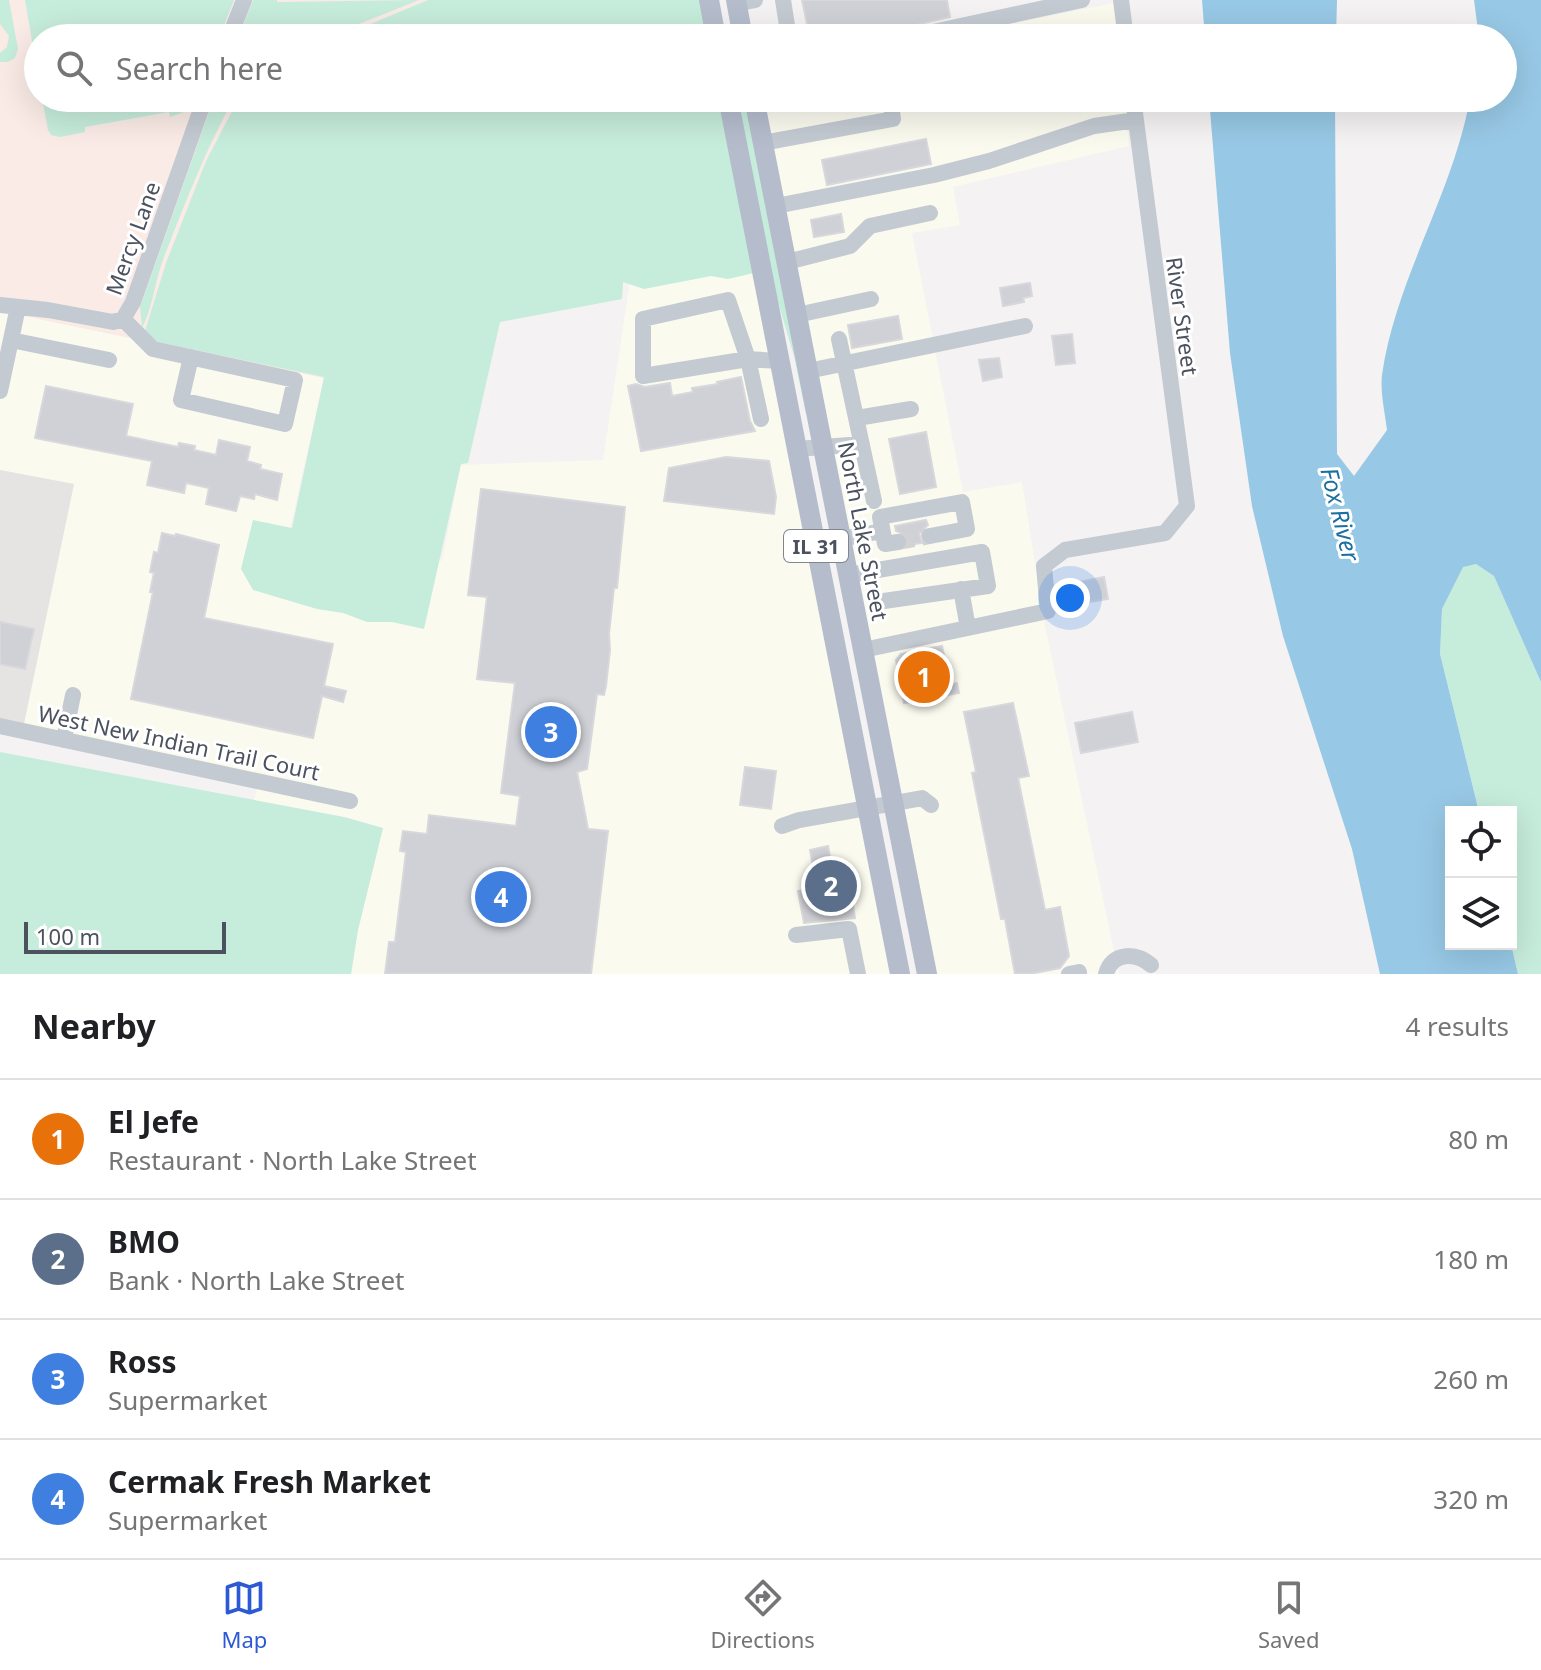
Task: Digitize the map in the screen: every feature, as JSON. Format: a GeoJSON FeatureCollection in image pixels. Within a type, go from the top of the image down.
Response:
{"type":"FeatureCollection","features":[{"type":"Feature","properties":{"kind":"main road"},"geometry":{"type":"LineString","coordinates":[[709,0],[713,24]]}},
{"type":"Feature","properties":{"kind":"main road"},"geometry":{"type":"LineString","coordinates":[[742,1],[743,24]]}},
{"type":"Feature","properties":{"kind":"main road","name":"IL 31"},"geometry":{"type":"LineString","coordinates":[[731,112],[900,974]]}},
{"type":"Feature","properties":{"kind":"main road","name":"North Lake Street"},"geometry":{"type":"LineString","coordinates":[[757,112],[927,974]]}},
{"type":"Feature","properties":{"kind":"street"},"geometry":{"type":"LineString","coordinates":[[235,24],[244,0]]}},
{"type":"Feature","properties":{"kind":"street"},"geometry":{"type":"LineString","coordinates":[[783,0],[787,24]]}},
{"type":"Feature","properties":{"kind":"street"},"geometry":{"type":"LineString","coordinates":[[970,24],[1082,0]]}},
{"type":"Feature","properties":{"kind":"street"},"geometry":{"type":"LineString","coordinates":[[1121,0],[1124,24]]}},
{"type":"Feature","properties":{"kind":"street","name":"Mercy Lane"},"geometry":{"type":"LineString","coordinates":[[0,305],[113,322],[123,319],[133,302],[200,112]]}},
{"type":"Feature","properties":{"kind":"street"},"geometry":{"type":"LineString","coordinates":[[763,143],[893,119],[892,112]]}},
{"type":"Feature","properties":{"kind":"street","name":"River Street"},"geometry":{"type":"LineString","coordinates":[[968,628],[1048,611],[1044,566],[1065,550],[1165,533],[1187,506],[1135,112]]}},
{"type":"Feature","properties":{"kind":"street"},"geometry":{"type":"LineString","coordinates":[[776,206],[934,175],[989,161],[1094,126],[1136,120]]}},
{"type":"Feature","properties":{"kind":"street"},"geometry":{"type":"LineString","coordinates":[[787,262],[850,246],[870,226],[930,213]]}},
{"type":"Feature","properties":{"kind":"street"},"geometry":{"type":"LineString","coordinates":[[797,315],[871,299]]}},
{"type":"Feature","properties":{"kind":"street"},"geometry":{"type":"LineString","coordinates":[[761,419],[748,359],[728,300],[643,319],[643,376],[748,359],[779,361]]}},
{"type":"Feature","properties":{"kind":"street"},"geometry":{"type":"LineString","coordinates":[[0,391],[18,307]]}},
{"type":"Feature","properties":{"kind":"street"},"geometry":{"type":"LineString","coordinates":[[123,319],[153,349],[191,357],[295,380],[285,424],[181,400],[191,357]]}},
{"type":"Feature","properties":{"kind":"street"},"geometry":{"type":"LineString","coordinates":[[808,371],[1025,326]]}},
{"type":"Feature","properties":{"kind":"street"},"geometry":{"type":"LineString","coordinates":[[839,339],[874,501]]}},
{"type":"Feature","properties":{"kind":"street"},"geometry":{"type":"LineString","coordinates":[[11,340],[109,360]]}},
{"type":"Feature","properties":{"kind":"street"},"geometry":{"type":"LineString","coordinates":[[857,418],[911,409]]}},
{"type":"Feature","properties":{"kind":"street"},"geometry":{"type":"LineString","coordinates":[[797,449],[862,444]]}},
{"type":"Feature","properties":{"kind":"street"},"geometry":{"type":"LineString","coordinates":[[841,539],[890,536],[880,517],[962,502],[967,529],[929,532]]}},
{"type":"Feature","properties":{"kind":"street"},"geometry":{"type":"LineString","coordinates":[[849,575],[982,552],[988,586],[884,601]]}},
{"type":"Feature","properties":{"kind":"street"},"geometry":{"type":"LineString","coordinates":[[863,650],[968,628],[961,589]]}},
{"type":"Feature","properties":{"kind":"street"},"geometry":{"type":"LineString","coordinates":[[64,740],[73,695]]}},
{"type":"Feature","properties":{"kind":"street","name":"West New Indian Trail Court"},"geometry":{"type":"LineString","coordinates":[[0,726],[350,801]]}},
{"type":"Feature","properties":{"kind":"street"},"geometry":{"type":"LineString","coordinates":[[782,826],[799,820],[922,798],[931,805]]}},
{"type":"Feature","properties":{"kind":"street"},"geometry":{"type":"LineString","coordinates":[[796,935],[849,929],[858,974]]}},
{"type":"Feature","properties":{"kind":"street"},"geometry":{"type":"LineString","coordinates":[[1106,974],[1108,965],[1127,955],[1142,957],[1151,965]]}},
{"type":"Feature","properties":{"kind":"shaded area"},"geometry":{"type":"Polygon","coordinates":[[[0,0],[701,0],[705,24],[24,24],[24,112],[697,112],[384,308],[324,378],[0,311],[0,0]]]}},
{"type":"Feature","properties":{"kind":"shaded area"},"geometry":{"type":"Polygon","coordinates":[[[1113,3],[1115,24],[1011,24],[1113,3]]]}},
{"type":"Feature","properties":{"kind":"shaded area"},"geometry":{"type":"Polygon","coordinates":[[[765,112],[1125,112],[1129,146],[953,187],[960,225],[912,233],[963,492],[1022,482],[1045,626],[1119,974],[935,974],[765,112]]]}},
{"type":"Feature","properties":{"kind":"shaded area"},"geometry":{"type":"Polygon","coordinates":[[[748,247],[891,974],[351,974],[358,930],[383,828],[344,817],[254,801],[257,789],[21,738],[74,484],[0,470],[0,311],[324,378],[290,529],[442,561],[461,465],[603,460],[632,267],[748,247]]]}},
{"type":"Feature","properties":{"kind":"shaded area"},"geometry":{"type":"Polygon","coordinates":[[[0,470],[74,484],[21,738],[0,734],[0,470]]]}},
{"type":"Feature","properties":{"kind":"green space"},"geometry":{"type":"Polygon","coordinates":[[[0,0],[9,0],[18,49],[15,58],[8,62],[0,62],[0,53],[7,47],[9,36],[0,24],[0,0]]]}},
{"type":"Feature","properties":{"kind":"green space"},"geometry":{"type":"Polygon","coordinates":[[[25,0],[234,0],[225,24],[29,24],[25,0]]]}},
{"type":"Feature","properties":{"kind":"green space"},"geometry":{"type":"Polygon","coordinates":[[[253,0],[419,0],[359,24],[244,24],[253,0]]]}},
{"type":"Feature","properties":{"kind":"green space"},"geometry":{"type":"Polygon","coordinates":[[[428,0],[703,0],[707,24],[371,24],[428,0]]]}},
{"type":"Feature","properties":{"kind":"green space"},"geometry":{"type":"Polygon","coordinates":[[[45,112],[169,112],[85,127],[85,132],[60,137],[51,135],[45,112]]]}},
{"type":"Feature","properties":{"kind":"green space"},"geometry":{"type":"Polygon","coordinates":[[[209,112],[227,112],[180,217],[142,328],[140,307],[209,112]]]}},
{"type":"Feature","properties":{"kind":"green space"},"geometry":{"type":"Polygon","coordinates":[[[232,112],[724,112],[754,273],[728,279],[711,276],[644,289],[623,282],[622,299],[500,322],[468,463],[461,464],[424,629],[392,622],[367,622],[253,590],[241,569],[253,520],[292,528],[324,377],[158,342],[145,331],[166,263],[206,161],[232,112]]]}},
{"type":"Feature","properties":{"kind":"green space"},"geometry":{"type":"Polygon","coordinates":[[[739,112],[749,112],[808,414],[769,272],[739,112]]]}},
{"type":"Feature","properties":{"kind":"green space"},"geometry":{"type":"Polygon","coordinates":[[[1476,564],[1494,576],[1541,682],[1541,974],[1518,974],[1512,950],[1517,950],[1517,806],[1478,806],[1440,654],[1442,609],[1463,566],[1476,564]]]}},
{"type":"Feature","properties":{"kind":"green space"},"geometry":{"type":"Polygon","coordinates":[[[0,752],[344,817],[383,828],[358,930],[351,974],[0,974],[0,752]]]}},
{"type":"Feature","properties":{"kind":"water"},"geometry":{"type":"Polygon","coordinates":[[[1202,0],[1337,0],[1336,24],[1204,24],[1202,0]]]}},
{"type":"Feature","properties":{"kind":"water","name":"Fox River"},"geometry":{"type":"Polygon","coordinates":[[[1474,0],[1541,0],[1541,682],[1494,576],[1476,564],[1463,567],[1442,609],[1440,654],[1478,806],[1445,806],[1445,950],[1512,950],[1518,974],[1380,974],[1352,849],[1283,636],[1252,506],[1230,353],[1210,112],[1335,112],[1337,454],[1354,476],[1387,430],[1382,375],[1389,339],[1399,304],[1451,168],[1467,112],[1517,112],[1517,24],[1477,24],[1474,0]]]}},
{"type":"Feature","properties":{"kind":"building"},"geometry":{"type":"Polygon","coordinates":[[[802,0],[947,0],[950,17],[920,24],[807,24],[802,0]]]}},
{"type":"Feature","properties":{"kind":"building"},"geometry":{"type":"Polygon","coordinates":[[[926,139],[931,164],[827,185],[822,160],[926,139]]]}},
{"type":"Feature","properties":{"kind":"building"},"geometry":{"type":"Polygon","coordinates":[[[841,214],[844,232],[814,237],[811,220],[841,214]]]}},
{"type":"Feature","properties":{"kind":"building"},"geometry":{"type":"Polygon","coordinates":[[[1030,283],[1032,296],[1023,298],[1024,302],[1003,306],[1000,288],[1030,283]]]}},
{"type":"Feature","properties":{"kind":"building"},"geometry":{"type":"Polygon","coordinates":[[[898,316],[902,339],[852,348],[848,325],[898,316]]]}},
{"type":"Feature","properties":{"kind":"building"},"geometry":{"type":"Polygon","coordinates":[[[1072,334],[1075,363],[1056,365],[1052,336],[1072,334]]]}},
{"type":"Feature","properties":{"kind":"building"},"geometry":{"type":"Polygon","coordinates":[[[999,358],[1002,377],[983,381],[979,360],[999,358]]]}},
{"type":"Feature","properties":{"kind":"building"},"geometry":{"type":"Polygon","coordinates":[[[741,377],[755,431],[641,451],[628,386],[670,383],[672,396],[693,392],[692,388],[741,377]]]}},
{"type":"Feature","properties":{"kind":"building"},"geometry":{"type":"Polygon","coordinates":[[[46,386],[133,404],[126,436],[178,447],[179,443],[195,446],[194,450],[216,455],[219,440],[250,447],[247,461],[261,465],[260,469],[282,474],[277,500],[255,494],[254,499],[240,496],[236,511],[206,504],[209,488],[186,483],[184,493],[147,485],[152,461],[35,438],[46,386]]]}},
{"type":"Feature","properties":{"kind":"building"},"geometry":{"type":"Polygon","coordinates":[[[926,432],[936,487],[900,494],[889,439],[926,432]]]}},
{"type":"Feature","properties":{"kind":"building"},"geometry":{"type":"Polygon","coordinates":[[[726,457],[769,461],[776,497],[774,514],[664,501],[669,468],[726,457]]]}},
{"type":"Feature","properties":{"kind":"building"},"geometry":{"type":"Polygon","coordinates":[[[481,489],[625,507],[609,634],[606,686],[604,695],[597,694],[587,769],[577,772],[588,829],[608,831],[591,974],[385,974],[389,942],[395,942],[406,852],[400,851],[403,831],[427,834],[429,815],[516,826],[520,796],[501,793],[515,683],[477,679],[487,597],[468,595],[481,489]]]}},
{"type":"Feature","properties":{"kind":"building"},"geometry":{"type":"Polygon","coordinates":[[[926,520],[928,525],[919,533],[922,543],[908,545],[906,535],[896,531],[895,526],[926,520]]]}},
{"type":"Feature","properties":{"kind":"building"},"geometry":{"type":"Polygon","coordinates":[[[162,533],[219,545],[204,618],[333,644],[324,686],[346,691],[343,702],[322,696],[313,738],[131,699],[153,592],[150,592],[154,573],[150,572],[162,533]]]}},
{"type":"Feature","properties":{"kind":"building"},"geometry":{"type":"Polygon","coordinates":[[[1104,577],[1108,599],[1071,605],[1068,584],[1104,577]]]}},
{"type":"Feature","properties":{"kind":"building"},"geometry":{"type":"Polygon","coordinates":[[[0,622],[34,629],[25,669],[0,664],[0,622]]]}},
{"type":"Feature","properties":{"kind":"building"},"geometry":{"type":"Polygon","coordinates":[[[942,646],[950,684],[957,683],[959,693],[904,703],[896,660],[901,654],[942,646]]]}},
{"type":"Feature","properties":{"kind":"building"},"geometry":{"type":"Polygon","coordinates":[[[1013,703],[1029,776],[1018,778],[1045,910],[1060,907],[1069,956],[1060,968],[1030,974],[1015,974],[1005,919],[1001,919],[972,773],[976,772],[964,712],[1013,703]]]}},
{"type":"Feature","properties":{"kind":"building"},"geometry":{"type":"Polygon","coordinates":[[[1132,712],[1138,742],[1081,753],[1075,723],[1132,712]]]}},
{"type":"Feature","properties":{"kind":"building"},"geometry":{"type":"Polygon","coordinates":[[[745,767],[776,771],[771,809],[740,805],[745,767]]]}},
{"type":"Feature","properties":{"kind":"building"},"geometry":{"type":"Polygon","coordinates":[[[828,846],[835,884],[845,882],[849,907],[853,906],[855,918],[804,923],[798,891],[817,888],[810,850],[828,846]]]}},
{"type":"Feature","properties":{"kind":"tunnel"},"geometry":{"type":"LineString","coordinates":[[898,542],[930,536]]}},
{"type":"Feature","properties":{"kind":"place","name":"El Jefe"},"geometry":{"type":"Point","coordinates":[924,677]}},
{"type":"Feature","properties":{"kind":"place","name":"Ross"},"geometry":{"type":"Point","coordinates":[551,732]}},
{"type":"Feature","properties":{"kind":"place","name":"BMO"},"geometry":{"type":"Point","coordinates":[831,886]}},
{"type":"Feature","properties":{"kind":"place","name":"Cermak Fresh Market"},"geometry":{"type":"Point","coordinates":[501,897]}}]}
